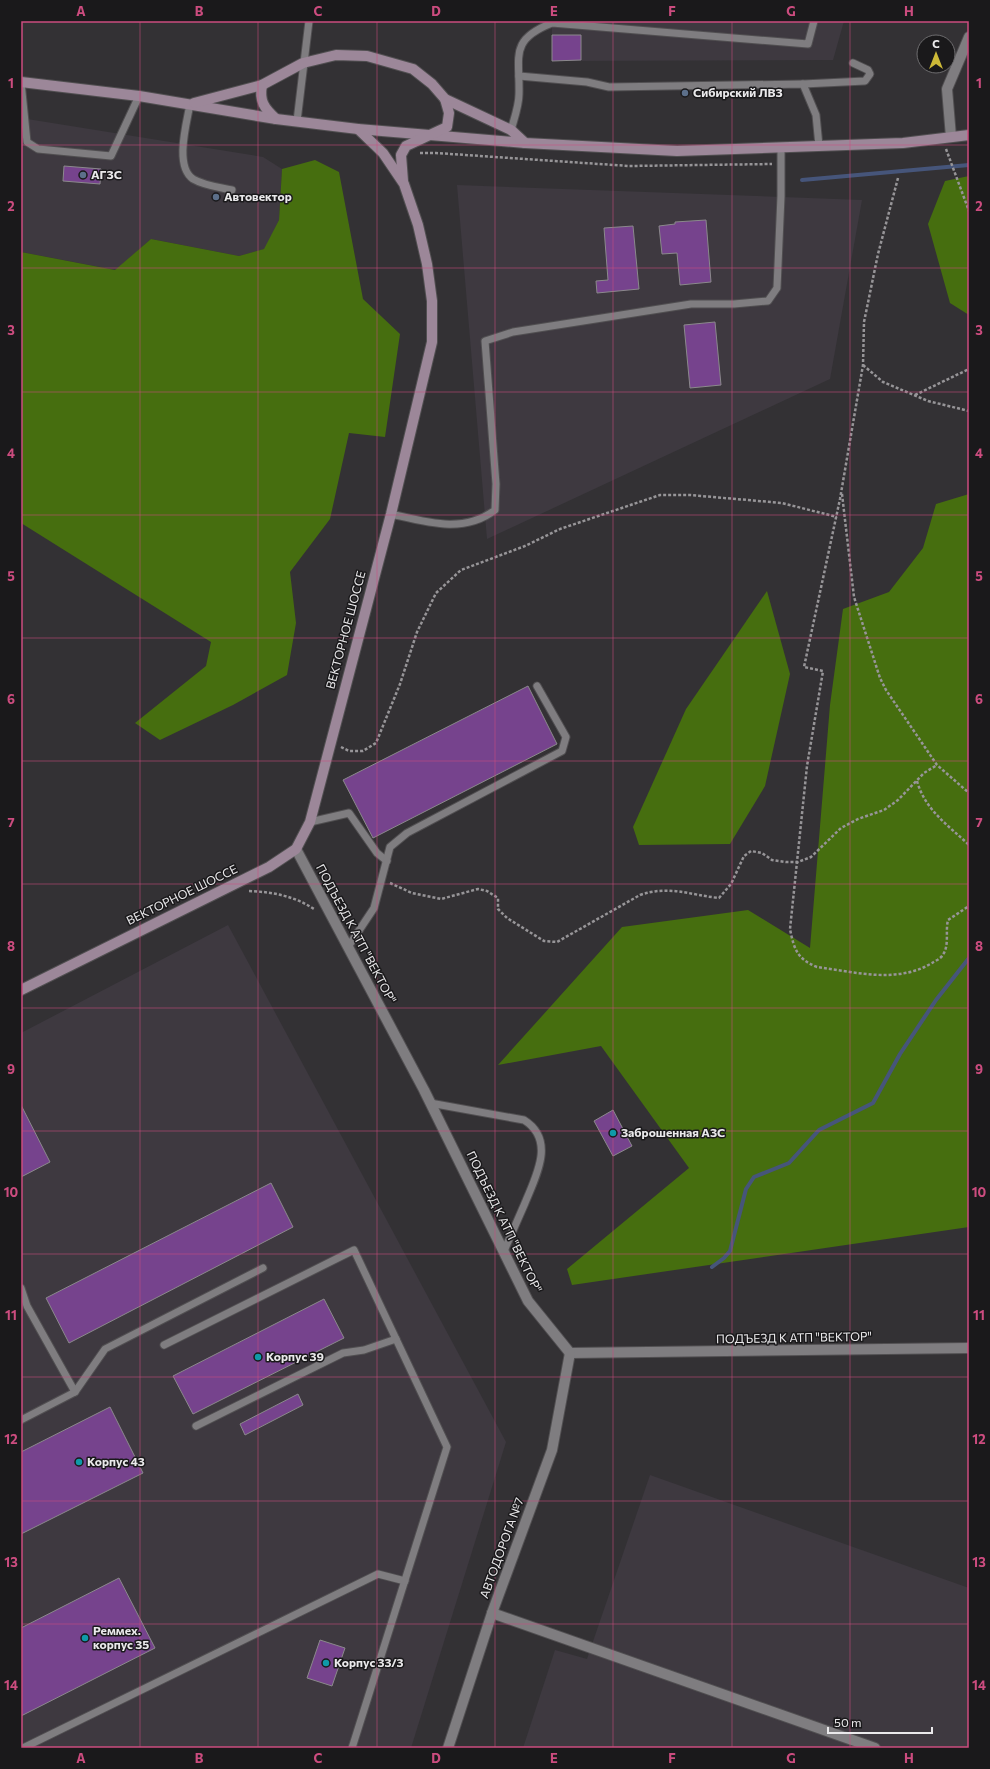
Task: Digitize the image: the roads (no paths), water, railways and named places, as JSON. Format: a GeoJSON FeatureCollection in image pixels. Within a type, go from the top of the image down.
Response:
{"type":"FeatureCollection","features":[{"type":"Feature","properties":{"kind":"main road"},"geometry":{"type":"LineString","coordinates":[[190,104],[262,85],[303,63],[336,55],[352,55],[377,58],[413,69],[432,84],[445,99],[511,130],[525,143]]}},
{"type":"Feature","properties":{"kind":"main road"},"geometry":{"type":"LineString","coordinates":[[21,82],[139,96],[276,119],[358,129],[525,143],[677,151],[903,143],[969,135]]}},
{"type":"Feature","properties":{"kind":"main road"},"geometry":{"type":"LineString","coordinates":[[262,85],[262,102],[267,110],[276,119]]}},
{"type":"Feature","properties":{"kind":"main road"},"geometry":{"type":"LineString","coordinates":[[404,184],[401,155],[406,146],[412,142],[430,136],[447,127],[449,113],[445,99]]}},
{"type":"Feature","properties":{"kind":"main road","name":"ВЕКТОРНОЕ ШОССЕ"},"geometry":{"type":"LineString","coordinates":[[21,990],[269,867],[296,849],[310,822],[391,514],[432,342],[432,301],[427,264],[418,225],[404,184],[383,153],[358,129]]}},
{"type":"Feature","properties":{"kind":"street"},"geometry":{"type":"LineString","coordinates":[[946,137],[948,89],[969,37]]}},
{"type":"Feature","properties":{"kind":"street","name":"ПОДЪЕЗД К АТП \"ВЕКТОР\""},"geometry":{"type":"LineString","coordinates":[[296,849],[430,1104],[528,1301],[570,1353],[969,1348]]}},
{"type":"Feature","properties":{"kind":"street","name":"АВТОДОРОГА №7"},"geometry":{"type":"LineString","coordinates":[[448,1748],[492,1613],[552,1450],[570,1353]]}},
{"type":"Feature","properties":{"kind":"street"},"geometry":{"type":"LineString","coordinates":[[492,1613],[876,1748]]}},
{"type":"Feature","properties":{"kind":"lane"},"geometry":{"type":"LineString","coordinates":[[297,121],[309,21]]}},
{"type":"Feature","properties":{"kind":"lane"},"geometry":{"type":"LineString","coordinates":[[511,130],[519,95],[518,53],[525,38],[539,29],[552,24],[595,24],[808,44],[814,21]]}},
{"type":"Feature","properties":{"kind":"lane"},"geometry":{"type":"LineString","coordinates":[[519,76],[588,82],[609,87],[803,84],[865,81],[870,74],[868,70],[853,63]]}},
{"type":"Feature","properties":{"kind":"lane"},"geometry":{"type":"LineString","coordinates":[[21,82],[27,142],[38,149],[111,156],[139,96]]}},
{"type":"Feature","properties":{"kind":"lane"},"geometry":{"type":"LineString","coordinates":[[803,84],[816,115],[820,146]]}},
{"type":"Feature","properties":{"kind":"lane"},"geometry":{"type":"LineString","coordinates":[[190,104],[185,134],[184,166],[192,178],[203,184],[232,190]]}},
{"type":"Feature","properties":{"kind":"lane"},"geometry":{"type":"LineString","coordinates":[[391,514],[436,524],[458,524],[486,518],[496,510],[496,484],[485,341],[513,332],[692,304],[734,304],[768,301],[777,288],[781,147]]}},
{"type":"Feature","properties":{"kind":"lane"},"geometry":{"type":"LineString","coordinates":[[348,947],[374,908],[390,847],[407,833],[562,751],[566,737],[537,686]]}},
{"type":"Feature","properties":{"kind":"lane"},"geometry":{"type":"LineString","coordinates":[[310,822],[349,813],[377,854],[387,861]]}},
{"type":"Feature","properties":{"kind":"lane"},"geometry":{"type":"LineString","coordinates":[[430,1104],[524,1120],[534,1126],[538,1134],[541,1148],[540,1165],[504,1251]]}},
{"type":"Feature","properties":{"kind":"lane"},"geometry":{"type":"LineString","coordinates":[[164,1345],[354,1250],[447,1447],[352,1748]]}},
{"type":"Feature","properties":{"kind":"lane"},"geometry":{"type":"LineString","coordinates":[[21,1420],[75,1392],[105,1349],[264,1268]]}},
{"type":"Feature","properties":{"kind":"lane"},"geometry":{"type":"LineString","coordinates":[[21,1288],[27,1306],[75,1392]]}},
{"type":"Feature","properties":{"kind":"lane"},"geometry":{"type":"LineString","coordinates":[[196,1426],[343,1353],[364,1350],[396,1339]]}},
{"type":"Feature","properties":{"kind":"lane"},"geometry":{"type":"LineString","coordinates":[[23,1748],[378,1574],[405,1581]]}},
{"type":"Feature","properties":{"kind":"waterway"},"geometry":{"type":"LineString","coordinates":[[802,180],[969,165]]}},
{"type":"Feature","properties":{"kind":"waterway"},"geometry":{"type":"LineString","coordinates":[[712,1267],[724,1258],[730,1251],[746,1189],[754,1177],[789,1163],[819,1130],[873,1103],[900,1054],[936,1000],[969,958]]}},
{"type":"Feature","properties":{"kind":"place","name":"Сибирский ЛВЗ"},"geometry":{"type":"Point","coordinates":[685,93]}},
{"type":"Feature","properties":{"kind":"place","name":"АГЗС"},"geometry":{"type":"Point","coordinates":[83,175]}},
{"type":"Feature","properties":{"kind":"place","name":"Автовектор"},"geometry":{"type":"Point","coordinates":[216,197]}},
{"type":"Feature","properties":{"kind":"place","name":"Заброшенная АЗС"},"geometry":{"type":"Point","coordinates":[613,1133]}},
{"type":"Feature","properties":{"kind":"place","name":"Корпус 39"},"geometry":{"type":"Point","coordinates":[258,1357]}},
{"type":"Feature","properties":{"kind":"place","name":"Корпус 43"},"geometry":{"type":"Point","coordinates":[79,1462]}},
{"type":"Feature","properties":{"kind":"place","name":"Реммех. корпус 35"},"geometry":{"type":"Point","coordinates":[85,1638]}},
{"type":"Feature","properties":{"kind":"place","name":"Корпус 33/3"},"geometry":{"type":"Point","coordinates":[326,1663]}}]}
